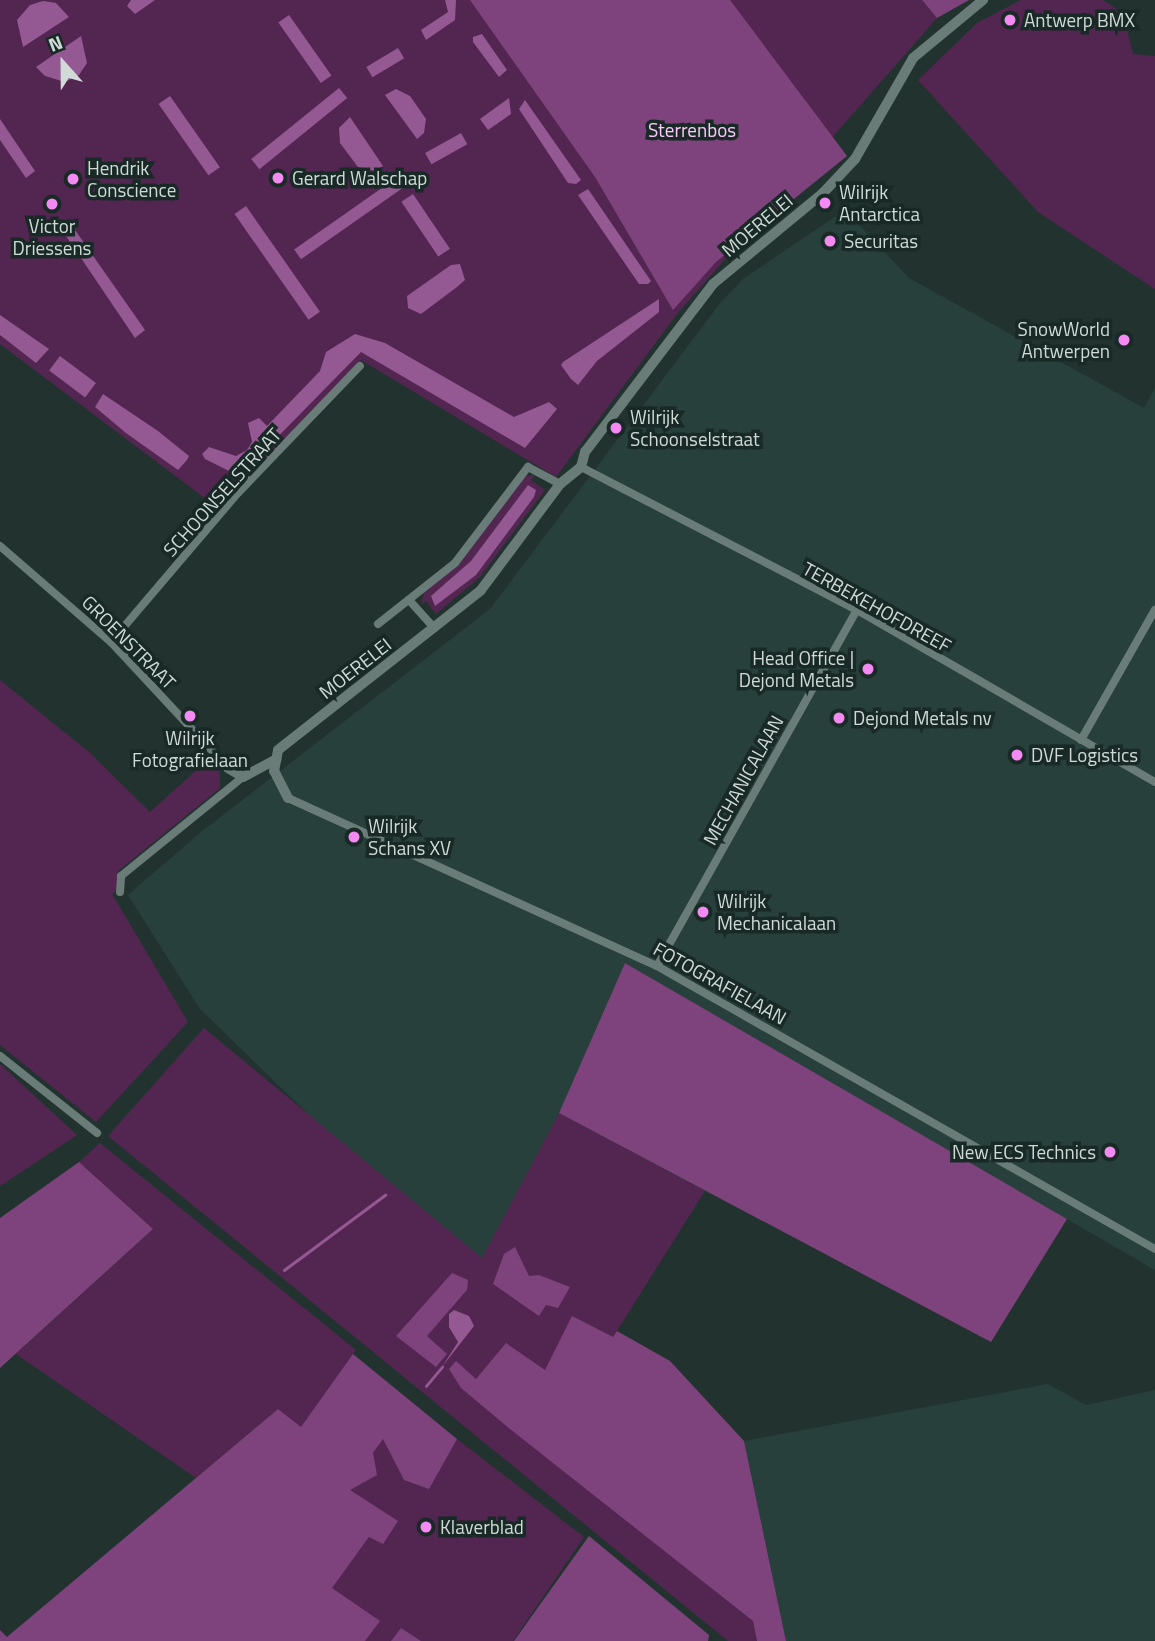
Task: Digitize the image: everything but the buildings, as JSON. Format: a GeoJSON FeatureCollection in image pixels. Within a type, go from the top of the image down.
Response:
{"type":"FeatureCollection","features":[{"type":"Feature","properties":{"kind":"street","name":"MOERELEI"},"geometry":{"type":"LineString","coordinates":[[120,892],[121,876],[243,777],[274,761],[278,750],[481,590],[560,484],[581,467],[585,452],[713,284],[822,193],[855,159],[913,58],[983,0]]}},
{"type":"Feature","properties":{"kind":"street","name":"SCHOONSELSTRAAT"},"geometry":{"type":"LineString","coordinates":[[111,642],[238,493],[360,366]]}},
{"type":"Feature","properties":{"kind":"street","name":"MOERELEI"},"geometry":{"type":"LineString","coordinates":[[378,624],[455,563],[528,467],[560,484]]}},
{"type":"Feature","properties":{"kind":"street","name":"TERBEKEHOFDREEF"},"geometry":{"type":"LineString","coordinates":[[581,467],[857,610],[1155,782]]}},
{"type":"Feature","properties":{"kind":"street","name":"GROENSTRAAT"},"geometry":{"type":"LineString","coordinates":[[0,546],[111,642],[228,768]]}},
{"type":"Feature","properties":{"kind":"street"},"geometry":{"type":"LineString","coordinates":[[409,600],[434,628]]}},
{"type":"Feature","properties":{"kind":"street","name":"MECHANICALAAN"},"geometry":{"type":"LineString","coordinates":[[657,966],[857,610]]}},
{"type":"Feature","properties":{"kind":"street"},"geometry":{"type":"LineString","coordinates":[[1081,740],[1155,610]]}},
{"type":"Feature","properties":{"kind":"street","name":"FOTOGRAFIELAAN"},"geometry":{"type":"LineString","coordinates":[[274,761],[288,799],[657,966],[1155,1249]]}},
{"type":"Feature","properties":{"kind":"street"},"geometry":{"type":"LineString","coordinates":[[228,768],[243,777]]}},
{"type":"Feature","properties":{"kind":"street"},"geometry":{"type":"LineString","coordinates":[[0,1056],[97,1133]]}},
{"type":"Feature","properties":{"kind":"shaded area"},"geometry":{"type":"Polygon","coordinates":[[[131,0],[155,0],[135,14],[127,6],[131,0]]]}},
{"type":"Feature","properties":{"kind":"shaded area"},"geometry":{"type":"Polygon","coordinates":[[[445,0],[456,0],[455,20],[426,40],[421,30],[448,12],[445,0]]]}},
{"type":"Feature","properties":{"kind":"shaded area"},"geometry":{"type":"Polygon","coordinates":[[[43,1],[56,3],[69,17],[23,47],[17,20],[30,5],[43,1]]]}},
{"type":"Feature","properties":{"kind":"shaded area"},"geometry":{"type":"Polygon","coordinates":[[[289,15],[331,76],[321,83],[278,22],[289,15]]]}},
{"type":"Feature","properties":{"kind":"shaded area"},"geometry":{"type":"Polygon","coordinates":[[[482,34],[507,70],[499,77],[473,42],[473,37],[482,34]]]}},
{"type":"Feature","properties":{"kind":"shaded area"},"geometry":{"type":"Polygon","coordinates":[[[81,36],[87,63],[79,75],[65,82],[45,76],[36,67],[81,36]]]}},
{"type":"Feature","properties":{"kind":"shaded area"},"geometry":{"type":"Polygon","coordinates":[[[398,48],[404,58],[372,77],[366,67],[398,48]]]}},
{"type":"Feature","properties":{"kind":"shaded area"},"geometry":{"type":"Polygon","coordinates":[[[339,88],[347,98],[259,169],[251,159],[339,88]]]}},
{"type":"Feature","properties":{"kind":"shaded area"},"geometry":{"type":"Polygon","coordinates":[[[396,89],[410,96],[426,119],[424,133],[417,139],[385,95],[396,89]]]}},
{"type":"Feature","properties":{"kind":"shaded area"},"geometry":{"type":"Polygon","coordinates":[[[170,96],[220,167],[208,175],[159,104],[170,96]]]}},
{"type":"Feature","properties":{"kind":"shaded area"},"geometry":{"type":"Polygon","coordinates":[[[509,98],[511,114],[488,130],[480,119],[509,98]]]}},
{"type":"Feature","properties":{"kind":"shaded area"},"geometry":{"type":"Polygon","coordinates":[[[525,100],[581,180],[576,184],[568,183],[519,109],[525,100]]]}},
{"type":"Feature","properties":{"kind":"shaded area"},"geometry":{"type":"Polygon","coordinates":[[[350,117],[383,166],[375,171],[358,167],[340,143],[339,128],[350,117]]]}},
{"type":"Feature","properties":{"kind":"shaded area"},"geometry":{"type":"Polygon","coordinates":[[[0,119],[35,171],[26,178],[0,140],[0,119]]]}},
{"type":"Feature","properties":{"kind":"shaded area"},"geometry":{"type":"Polygon","coordinates":[[[461,133],[467,144],[431,164],[425,153],[461,133]]]}},
{"type":"Feature","properties":{"kind":"shaded area"},"geometry":{"type":"Polygon","coordinates":[[[399,176],[406,186],[301,259],[294,249],[399,176]]]}},
{"type":"Feature","properties":{"kind":"shaded area"},"geometry":{"type":"Polygon","coordinates":[[[588,189],[651,281],[648,284],[639,284],[578,195],[588,189]]]}},
{"type":"Feature","properties":{"kind":"shaded area"},"geometry":{"type":"Polygon","coordinates":[[[413,194],[450,249],[438,257],[401,202],[413,194]]]}},
{"type":"Feature","properties":{"kind":"shaded area"},"geometry":{"type":"Polygon","coordinates":[[[246,206],[320,312],[309,320],[235,214],[246,206]]]}},
{"type":"Feature","properties":{"kind":"shaded area"},"geometry":{"type":"Polygon","coordinates":[[[845,210],[909,278],[1144,408],[1155,388],[1155,1270],[625,963],[559,1113],[483,1259],[334,1139],[200,1009],[128,895],[201,832],[490,609],[721,302],[743,279],[845,210]]]}},
{"type":"Feature","properties":{"kind":"shaded area"},"geometry":{"type":"Polygon","coordinates":[[[68,220],[145,330],[135,338],[60,227],[59,223],[68,220]]]}},
{"type":"Feature","properties":{"kind":"shaded area"},"geometry":{"type":"Polygon","coordinates":[[[460,264],[465,280],[457,287],[421,314],[408,308],[407,296],[451,265],[460,264]]]}},
{"type":"Feature","properties":{"kind":"shaded area"},"geometry":{"type":"Polygon","coordinates":[[[659,299],[659,312],[597,361],[578,385],[571,379],[561,365],[563,362],[659,299]]]}},
{"type":"Feature","properties":{"kind":"shaded area"},"geometry":{"type":"Polygon","coordinates":[[[0,315],[49,349],[36,363],[0,335],[0,315]]]}},
{"type":"Feature","properties":{"kind":"shaded area"},"geometry":{"type":"Polygon","coordinates":[[[355,334],[385,343],[514,417],[549,402],[557,409],[525,448],[361,352],[247,468],[229,471],[205,459],[202,454],[209,447],[236,456],[247,450],[252,442],[248,423],[259,418],[267,426],[320,371],[326,352],[355,334]]]}},
{"type":"Feature","properties":{"kind":"shaded area"},"geometry":{"type":"Polygon","coordinates":[[[60,356],[96,383],[85,397],[49,370],[60,356]]]}},
{"type":"Feature","properties":{"kind":"shaded area"},"geometry":{"type":"Polygon","coordinates":[[[103,394],[158,431],[189,456],[187,460],[178,470],[126,433],[95,407],[103,394]]]}},
{"type":"Feature","properties":{"kind":"shaded area"},"geometry":{"type":"Polygon","coordinates":[[[528,485],[536,490],[534,497],[476,575],[435,606],[431,596],[471,561],[528,485]]]}},
{"type":"Feature","properties":{"kind":"shaded area"},"geometry":{"type":"Polygon","coordinates":[[[454,1310],[469,1316],[474,1326],[442,1367],[458,1342],[449,1327],[449,1314],[454,1310]]]}},
{"type":"Feature","properties":{"kind":"shaded area"},"geometry":{"type":"Polygon","coordinates":[[[1048,1384],[1086,1405],[1155,1390],[1155,1641],[786,1641],[744,1441],[1048,1384]]]}},
{"type":"Feature","properties":{"kind":"green space"},"geometry":{"type":"Polygon","coordinates":[[[0,0],[922,0],[937,18],[677,314],[556,477],[361,360],[218,508],[0,344],[0,0]]]}},
{"type":"Feature","properties":{"kind":"green space","name":"Sterrenbos"},"geometry":{"type":"Polygon","coordinates":[[[470,0],[730,0],[847,156],[716,262],[673,310],[595,177],[470,0]]]}},
{"type":"Feature","properties":{"kind":"green space"},"geometry":{"type":"Polygon","coordinates":[[[922,0],[969,0],[937,18],[922,0]]]}},
{"type":"Feature","properties":{"kind":"green space"},"geometry":{"type":"Polygon","coordinates":[[[1021,0],[1103,0],[1115,8],[1126,26],[1133,54],[1155,56],[1155,289],[1038,212],[918,80],[977,23],[1021,0]]]}},
{"type":"Feature","properties":{"kind":"green space"},"geometry":{"type":"Polygon","coordinates":[[[535,475],[531,480],[545,490],[480,577],[436,614],[426,601],[421,605],[424,593],[461,562],[526,476],[535,475]]]}},
{"type":"Feature","properties":{"kind":"green space"},"geometry":{"type":"Polygon","coordinates":[[[0,680],[90,753],[150,812],[211,757],[220,771],[220,788],[117,872],[125,884],[112,894],[188,1022],[96,1122],[0,1045],[0,680]]]}},
{"type":"Feature","properties":{"kind":"green space"},"geometry":{"type":"Polygon","coordinates":[[[625,963],[1067,1219],[991,1342],[559,1113],[625,963]]]}},
{"type":"Feature","properties":{"kind":"green space"},"geometry":{"type":"Polygon","coordinates":[[[204,1028],[482,1258],[559,1113],[705,1191],[613,1337],[545,1370],[476,1379],[461,1388],[753,1621],[757,1641],[728,1641],[108,1136],[204,1028]],[[452,1274],[396,1336],[426,1336],[467,1290],[452,1274]]]}},
{"type":"Feature","properties":{"kind":"green space"},"geometry":{"type":"Polygon","coordinates":[[[0,1064],[77,1135],[0,1186],[0,1064]]]}},
{"type":"Feature","properties":{"kind":"green space"},"geometry":{"type":"Polygon","coordinates":[[[100,1143],[356,1350],[301,1428],[278,1409],[196,1478],[16,1354],[153,1229],[79,1162],[100,1143]]]}},
{"type":"Feature","properties":{"kind":"green space"},"geometry":{"type":"Polygon","coordinates":[[[79,1162],[153,1229],[0,1368],[0,1218],[79,1162]]]}},
{"type":"Feature","properties":{"kind":"green space"},"geometry":{"type":"Polygon","coordinates":[[[515,1247],[529,1276],[539,1275],[570,1287],[558,1308],[546,1305],[539,1316],[493,1284],[504,1254],[515,1247]]]}},
{"type":"Feature","properties":{"kind":"green space"},"geometry":{"type":"Polygon","coordinates":[[[452,1273],[468,1280],[467,1290],[427,1336],[447,1354],[436,1367],[396,1336],[452,1273]]]}},
{"type":"Feature","properties":{"kind":"green space"},"geometry":{"type":"Polygon","coordinates":[[[572,1316],[613,1337],[617,1331],[670,1361],[744,1441],[786,1641],[757,1641],[753,1621],[510,1429],[461,1388],[449,1369],[456,1361],[476,1379],[506,1343],[545,1370],[572,1316]]]}},
{"type":"Feature","properties":{"kind":"green space"},"geometry":{"type":"Polygon","coordinates":[[[353,1354],[457,1439],[429,1489],[404,1480],[383,1439],[373,1453],[377,1475],[350,1490],[398,1521],[383,1544],[369,1537],[332,1588],[380,1621],[365,1641],[0,1641],[0,1630],[7,1637],[278,1409],[301,1427],[353,1354]]]}},
{"type":"Feature","properties":{"kind":"green space"},"geometry":{"type":"Polygon","coordinates":[[[383,1438],[404,1480],[428,1488],[457,1439],[584,1537],[513,1641],[421,1641],[401,1628],[391,1641],[365,1641],[379,1621],[331,1589],[369,1537],[397,1522],[349,1490],[383,1438]]]}},
{"type":"Feature","properties":{"kind":"green space"},"geometry":{"type":"Polygon","coordinates":[[[589,1536],[709,1635],[708,1641],[514,1641],[589,1536]]]}},
{"type":"Feature","properties":{"kind":"green space"},"geometry":{"type":"Polygon","coordinates":[[[401,1628],[421,1641],[391,1641],[401,1628]]]}},
{"type":"Feature","properties":{"kind":"waterway"},"geometry":{"type":"LineString","coordinates":[[284,1270],[385,1195]]}},
{"type":"Feature","properties":{"kind":"waterway"},"geometry":{"type":"LineString","coordinates":[[426,1386],[442,1367]]}},
{"type":"Feature","properties":{"kind":"place","name":"Antwerp BMX"},"geometry":{"type":"Point","coordinates":[1010,20]}},
{"type":"Feature","properties":{"kind":"place","name":"Gerard Walschap"},"geometry":{"type":"Point","coordinates":[278,178]}},
{"type":"Feature","properties":{"kind":"place","name":"Hendrik Conscience"},"geometry":{"type":"Point","coordinates":[73,179]}},
{"type":"Feature","properties":{"kind":"place","name":"Wilrijk Antarctica"},"geometry":{"type":"Point","coordinates":[825,203]}},
{"type":"Feature","properties":{"kind":"place","name":"Victor Driessens"},"geometry":{"type":"Point","coordinates":[52,204]}},
{"type":"Feature","properties":{"kind":"place","name":"Securitas"},"geometry":{"type":"Point","coordinates":[830,241]}},
{"type":"Feature","properties":{"kind":"place","name":"SnowWorld Antwerpen"},"geometry":{"type":"Point","coordinates":[1124,340]}},
{"type":"Feature","properties":{"kind":"place","name":"Wilrijk Schoonselstraat"},"geometry":{"type":"Point","coordinates":[616,428]}},
{"type":"Feature","properties":{"kind":"place","name":"Head Office | Dejond Metals"},"geometry":{"type":"Point","coordinates":[868,669]}},
{"type":"Feature","properties":{"kind":"place","name":"Wilrijk Fotografielaan"},"geometry":{"type":"Point","coordinates":[190,716]}},
{"type":"Feature","properties":{"kind":"place","name":"Dejond Metals nv"},"geometry":{"type":"Point","coordinates":[839,718]}},
{"type":"Feature","properties":{"kind":"place","name":"DVF Logistics"},"geometry":{"type":"Point","coordinates":[1017,755]}},
{"type":"Feature","properties":{"kind":"place","name":"Wilrijk Schans XV"},"geometry":{"type":"Point","coordinates":[354,837]}},
{"type":"Feature","properties":{"kind":"place","name":"Wilrijk Mechanicalaan"},"geometry":{"type":"Point","coordinates":[703,912]}},
{"type":"Feature","properties":{"kind":"place","name":"New ECS Technics"},"geometry":{"type":"Point","coordinates":[1110,1152]}},
{"type":"Feature","properties":{"kind":"place","name":"Klaverblad"},"geometry":{"type":"Point","coordinates":[426,1527]}}]}
